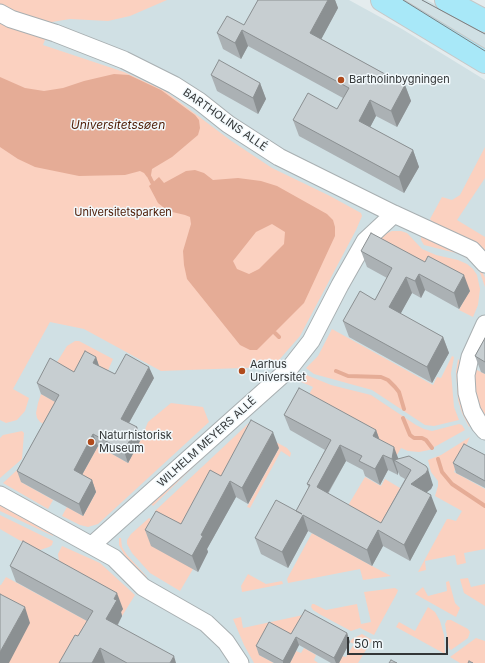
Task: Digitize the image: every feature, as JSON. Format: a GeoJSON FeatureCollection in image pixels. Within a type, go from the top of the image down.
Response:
{"type":"FeatureCollection","features":[{"type":"Feature","properties":{"kind":"main road"},"geometry":{"type":"LineString","coordinates":[[382,0],[485,62]]}},
{"type":"Feature","properties":{"kind":"main road"},"geometry":{"type":"LineString","coordinates":[[446,0],[485,21]]}},
{"type":"Feature","properties":{"kind":"street","name":"BARTHOLINS ALLÉ"},"geometry":{"type":"LineString","coordinates":[[0,13],[11,19],[55,33],[124,60],[174,85],[199,101],[228,124],[279,157],[394,214],[472,250],[485,264]]}},
{"type":"Feature","properties":{"kind":"street","name":"WILHELM MEYERS ALLÉ"},"geometry":{"type":"LineString","coordinates":[[92,545],[288,369],[310,342],[365,240],[394,214]]}},
{"type":"Feature","properties":{"kind":"street"},"geometry":{"type":"LineString","coordinates":[[485,324],[470,357],[466,375],[467,393],[472,410],[485,431]]}},
{"type":"Feature","properties":{"kind":"street"},"geometry":{"type":"LineString","coordinates":[[0,495],[114,558],[143,587],[206,623],[226,642],[240,663]]}},
{"type":"Feature","properties":{"kind":"shaded area","name":"Aarhus Universitet"},"geometry":{"type":"Polygon","coordinates":[[[0,0],[349,0],[402,29],[485,80],[485,663],[0,663],[0,0]]]}},
{"type":"Feature","properties":{"kind":"shaded area"},"geometry":{"type":"Polygon","coordinates":[[[395,0],[427,0],[485,31],[485,55],[395,0]]]}},
{"type":"Feature","properties":{"kind":"green space","name":"Universitetsparken"},"geometry":{"type":"Polygon","coordinates":[[[0,0],[167,0],[130,16],[108,21],[70,19],[52,22],[43,45],[124,72],[165,91],[230,140],[272,168],[361,213],[362,216],[356,230],[300,336],[279,360],[269,367],[161,371],[84,329],[50,322],[13,389],[29,398],[25,411],[17,420],[6,423],[0,420],[0,0]]]}},
{"type":"Feature","properties":{"kind":"green space"},"geometry":{"type":"Polygon","coordinates":[[[485,147],[485,178],[457,220],[485,237],[485,251],[482,248],[433,223],[430,219],[442,197],[452,200],[460,195],[485,147]]]}},
{"type":"Feature","properties":{"kind":"green space"},"geometry":{"type":"Polygon","coordinates":[[[392,231],[407,233],[422,249],[436,255],[458,260],[467,264],[473,269],[477,275],[480,289],[478,305],[473,317],[459,310],[469,291],[380,240],[385,234],[392,231]]]}},
{"type":"Feature","properties":{"kind":"green space"},"geometry":{"type":"Polygon","coordinates":[[[421,235],[467,255],[481,269],[485,278],[485,287],[479,270],[471,261],[460,254],[424,245],[421,240],[421,235]]]}},
{"type":"Feature","properties":{"kind":"green space"},"geometry":{"type":"Polygon","coordinates":[[[332,329],[433,385],[437,377],[441,378],[452,356],[454,357],[451,373],[454,407],[459,420],[434,426],[425,425],[372,390],[314,374],[306,368],[318,356],[332,329]]]}},
{"type":"Feature","properties":{"kind":"green space"},"geometry":{"type":"Polygon","coordinates":[[[75,341],[79,341],[113,359],[106,375],[79,384],[54,367],[67,346],[75,341]]]}},
{"type":"Feature","properties":{"kind":"green space"},"geometry":{"type":"Polygon","coordinates":[[[458,359],[460,361],[458,378],[463,408],[471,425],[469,427],[462,413],[458,400],[456,372],[458,359]]]}},
{"type":"Feature","properties":{"kind":"green space"},"geometry":{"type":"Polygon","coordinates":[[[473,368],[485,374],[485,420],[475,398],[473,368]]]}},
{"type":"Feature","properties":{"kind":"green space"},"geometry":{"type":"Polygon","coordinates":[[[304,373],[331,385],[371,395],[424,429],[432,431],[459,424],[462,425],[465,430],[429,450],[419,452],[408,451],[401,448],[394,460],[304,404],[313,387],[299,381],[304,373]]]}},
{"type":"Feature","properties":{"kind":"green space"},"geometry":{"type":"Polygon","coordinates":[[[41,394],[63,406],[51,428],[40,422],[37,418],[36,413],[41,394]]]}},
{"type":"Feature","properties":{"kind":"green space"},"geometry":{"type":"Polygon","coordinates":[[[171,403],[203,407],[209,422],[98,524],[88,527],[80,525],[62,516],[67,507],[83,516],[96,492],[78,482],[98,446],[128,463],[148,422],[171,403]]]}},
{"type":"Feature","properties":{"kind":"green space"},"geometry":{"type":"Polygon","coordinates":[[[245,419],[153,506],[151,504],[245,419]]]}},
{"type":"Feature","properties":{"kind":"green space"},"geometry":{"type":"Polygon","coordinates":[[[249,423],[259,433],[287,448],[291,453],[290,457],[281,451],[250,508],[247,507],[279,448],[190,534],[155,516],[155,511],[249,423]]]}},
{"type":"Feature","properties":{"kind":"green space"},"geometry":{"type":"Polygon","coordinates":[[[22,431],[24,433],[22,459],[0,478],[0,438],[3,435],[22,431]]]}},
{"type":"Feature","properties":{"kind":"green space"},"geometry":{"type":"Polygon","coordinates":[[[470,437],[454,472],[485,489],[485,549],[464,553],[466,563],[457,565],[455,555],[425,561],[426,570],[418,572],[447,519],[456,521],[462,511],[435,496],[438,481],[431,472],[428,460],[441,455],[470,437]]]}},
{"type":"Feature","properties":{"kind":"green space"},"geometry":{"type":"Polygon","coordinates":[[[29,459],[21,482],[53,500],[48,509],[3,483],[29,459]]]}},
{"type":"Feature","properties":{"kind":"green space"},"geometry":{"type":"Polygon","coordinates":[[[365,477],[381,486],[385,479],[410,494],[387,539],[343,514],[365,477]]]}},
{"type":"Feature","properties":{"kind":"green space"},"geometry":{"type":"Polygon","coordinates":[[[0,505],[53,535],[53,536],[0,511],[0,505]]]}},
{"type":"Feature","properties":{"kind":"green space"},"geometry":{"type":"Polygon","coordinates":[[[0,515],[53,541],[52,545],[40,550],[19,540],[0,529],[0,515]]]}},
{"type":"Feature","properties":{"kind":"green space"},"geometry":{"type":"Polygon","coordinates":[[[149,518],[170,530],[193,569],[180,591],[150,573],[132,553],[127,544],[127,540],[131,534],[149,518]]]}},
{"type":"Feature","properties":{"kind":"green space"},"geometry":{"type":"Polygon","coordinates":[[[312,533],[391,576],[363,580],[360,569],[288,583],[287,579],[312,533]]]}},
{"type":"Feature","properties":{"kind":"green space"},"geometry":{"type":"Polygon","coordinates":[[[119,538],[121,538],[122,547],[127,555],[147,577],[145,579],[128,562],[119,545],[119,538]]]}},
{"type":"Feature","properties":{"kind":"green space"},"geometry":{"type":"Polygon","coordinates":[[[62,546],[100,563],[135,595],[122,616],[59,561],[58,554],[62,546]]]}},
{"type":"Feature","properties":{"kind":"green space"},"geometry":{"type":"Polygon","coordinates":[[[248,574],[266,584],[282,581],[283,584],[242,592],[241,586],[248,574]]]}},
{"type":"Feature","properties":{"kind":"green space"},"geometry":{"type":"Polygon","coordinates":[[[6,577],[98,627],[74,663],[0,663],[0,585],[6,577]]]}},
{"type":"Feature","properties":{"kind":"green space"},"geometry":{"type":"Polygon","coordinates":[[[468,578],[471,587],[485,584],[485,606],[464,593],[460,579],[468,578]]]}},
{"type":"Feature","properties":{"kind":"green space"},"geometry":{"type":"Polygon","coordinates":[[[449,581],[455,603],[460,608],[456,617],[415,594],[423,587],[428,596],[447,591],[446,582],[449,581]]]}},
{"type":"Feature","properties":{"kind":"green space"},"geometry":{"type":"Polygon","coordinates":[[[395,588],[398,590],[397,593],[374,635],[360,628],[351,631],[321,615],[311,607],[312,604],[314,604],[326,610],[357,604],[361,624],[371,622],[364,592],[395,588]]]}},
{"type":"Feature","properties":{"kind":"green space"},"geometry":{"type":"Polygon","coordinates":[[[428,607],[435,612],[440,621],[444,635],[445,654],[396,627],[399,622],[415,631],[428,607]]]}},
{"type":"Feature","properties":{"kind":"green space"},"geometry":{"type":"Polygon","coordinates":[[[303,615],[294,634],[259,655],[274,663],[254,663],[244,645],[233,619],[241,617],[243,628],[303,615]]]}},
{"type":"Feature","properties":{"kind":"green space"},"geometry":{"type":"Polygon","coordinates":[[[447,620],[451,620],[468,629],[470,632],[468,638],[451,650],[449,648],[445,624],[447,620]]]}},
{"type":"Feature","properties":{"kind":"green space"},"geometry":{"type":"Polygon","coordinates":[[[362,634],[372,640],[358,663],[339,663],[342,656],[346,657],[354,644],[350,642],[352,639],[362,634]]]}},
{"type":"Feature","properties":{"kind":"green space"},"geometry":{"type":"Polygon","coordinates":[[[476,638],[485,641],[485,663],[460,663],[450,657],[476,638]]]}},
{"type":"Feature","properties":{"kind":"green space"},"geometry":{"type":"Polygon","coordinates":[[[304,648],[316,655],[314,660],[318,663],[290,663],[296,651],[301,653],[304,648]]]}},
{"type":"Feature","properties":{"kind":"water","name":"Universitetssøen"},"geometry":{"type":"Polygon","coordinates":[[[114,74],[129,75],[161,90],[195,115],[199,120],[200,128],[198,135],[172,157],[152,169],[151,175],[147,177],[140,171],[125,175],[79,176],[35,167],[18,159],[0,147],[0,77],[25,88],[44,91],[63,88],[114,74]]]}},
{"type":"Feature","properties":{"kind":"water"},"geometry":{"type":"Polygon","coordinates":[[[195,170],[204,173],[213,180],[238,178],[261,181],[277,186],[327,214],[333,220],[335,236],[304,303],[257,350],[250,350],[240,345],[187,279],[183,251],[191,224],[190,217],[168,211],[158,203],[149,186],[159,177],[164,183],[186,171],[195,170]],[[272,224],[256,232],[233,261],[237,269],[249,274],[259,269],[284,244],[285,232],[272,224]]]}},
{"type":"Feature","properties":{"kind":"building","name":"Bartholinbygningen"},"geometry":{"type":"Polygon","coordinates":[[[258,0],[328,0],[310,33],[405,85],[391,111],[370,100],[359,121],[413,150],[399,177],[293,120],[308,93],[337,109],[349,88],[242,30],[235,43],[217,33],[227,16],[244,25],[258,0]]]}},
{"type":"Feature","properties":{"kind":"building"},"geometry":{"type":"Polygon","coordinates":[[[219,60],[260,83],[253,98],[211,75],[219,60]]]}},
{"type":"Feature","properties":{"kind":"building"},"geometry":{"type":"Polygon","coordinates":[[[371,233],[425,262],[428,256],[464,275],[454,293],[419,274],[415,281],[406,277],[389,307],[443,337],[427,367],[343,321],[360,291],[375,300],[392,268],[361,251],[371,233]]]}},
{"type":"Feature","properties":{"kind":"building"},"geometry":{"type":"Polygon","coordinates":[[[485,338],[485,362],[475,356],[485,338]]]}},
{"type":"Feature","properties":{"kind":"building","name":"Naturhistorisk Museum"},"geometry":{"type":"Polygon","coordinates":[[[85,351],[96,357],[93,363],[115,374],[126,354],[149,367],[121,419],[137,427],[124,451],[93,434],[74,470],[92,480],[79,504],[17,471],[59,395],[37,383],[50,358],[74,372],[85,351]]]}},
{"type":"Feature","properties":{"kind":"building"},"geometry":{"type":"Polygon","coordinates":[[[299,388],[376,430],[373,436],[394,447],[392,459],[383,455],[375,469],[359,461],[362,456],[340,445],[317,487],[381,523],[411,470],[394,460],[409,456],[426,466],[428,469],[426,473],[411,484],[431,495],[404,545],[378,530],[367,550],[303,515],[282,552],[255,538],[276,500],[296,511],[310,485],[307,484],[331,440],[284,415],[299,388]]]}},
{"type":"Feature","properties":{"kind":"building"},"geometry":{"type":"Polygon","coordinates":[[[251,420],[273,432],[242,488],[230,481],[201,535],[203,536],[192,556],[145,530],[156,511],[181,524],[210,470],[221,476],[251,420]]]}},
{"type":"Feature","properties":{"kind":"building"},"geometry":{"type":"Polygon","coordinates":[[[464,444],[485,455],[485,481],[453,463],[464,444]]]}},
{"type":"Feature","properties":{"kind":"building"},"geometry":{"type":"Polygon","coordinates":[[[23,541],[117,593],[114,599],[117,600],[106,619],[174,656],[170,663],[127,663],[100,648],[92,663],[59,663],[75,635],[78,636],[93,611],[10,566],[23,541]]]}},
{"type":"Feature","properties":{"kind":"building"},"geometry":{"type":"Polygon","coordinates":[[[0,594],[25,607],[0,652],[0,594]]]}},
{"type":"Feature","properties":{"kind":"building"},"geometry":{"type":"Polygon","coordinates":[[[305,610],[347,633],[334,658],[296,637],[283,661],[256,646],[269,622],[291,634],[305,610]]]}},
{"type":"Feature","properties":{"kind":"building"},"geometry":{"type":"Polygon","coordinates":[[[391,660],[397,663],[389,663],[391,660]]]}},
{"type":"Feature","properties":{"kind":"waterway"},"geometry":{"type":"LineString","coordinates":[[149,176],[152,182]]}},
{"type":"Feature","properties":{"kind":"waterway"},"geometry":{"type":"LineString","coordinates":[[275,333],[279,337]]}},
{"type":"Feature","properties":{"kind":"waterway"},"geometry":{"type":"LineString","coordinates":[[336,371],[348,376],[381,377],[388,380],[399,392],[404,409]]}},
{"type":"Feature","properties":{"kind":"waterway"},"geometry":{"type":"LineString","coordinates":[[403,418],[410,435],[414,438],[422,438],[426,440],[432,448]]}},
{"type":"Feature","properties":{"kind":"waterway"},"geometry":{"type":"LineString","coordinates":[[438,459],[442,472],[452,484],[485,506]]}},
{"type":"Feature","properties":{"kind":"tram line"},"geometry":{"type":"LineString","coordinates":[[403,0],[485,51]]}},
{"type":"Feature","properties":{"kind":"tram line"},"geometry":{"type":"LineString","coordinates":[[422,0],[485,34]]}},
{"type":"Feature","properties":{"kind":"place","name":"Bartholinbygningen"},"geometry":{"type":"Point","coordinates":[341,80]}},
{"type":"Feature","properties":{"kind":"place","name":"Aarhus Universitet"},"geometry":{"type":"Point","coordinates":[242,371]}},
{"type":"Feature","properties":{"kind":"place","name":"Naturhistorisk Museum"},"geometry":{"type":"Point","coordinates":[91,442]}}]}
